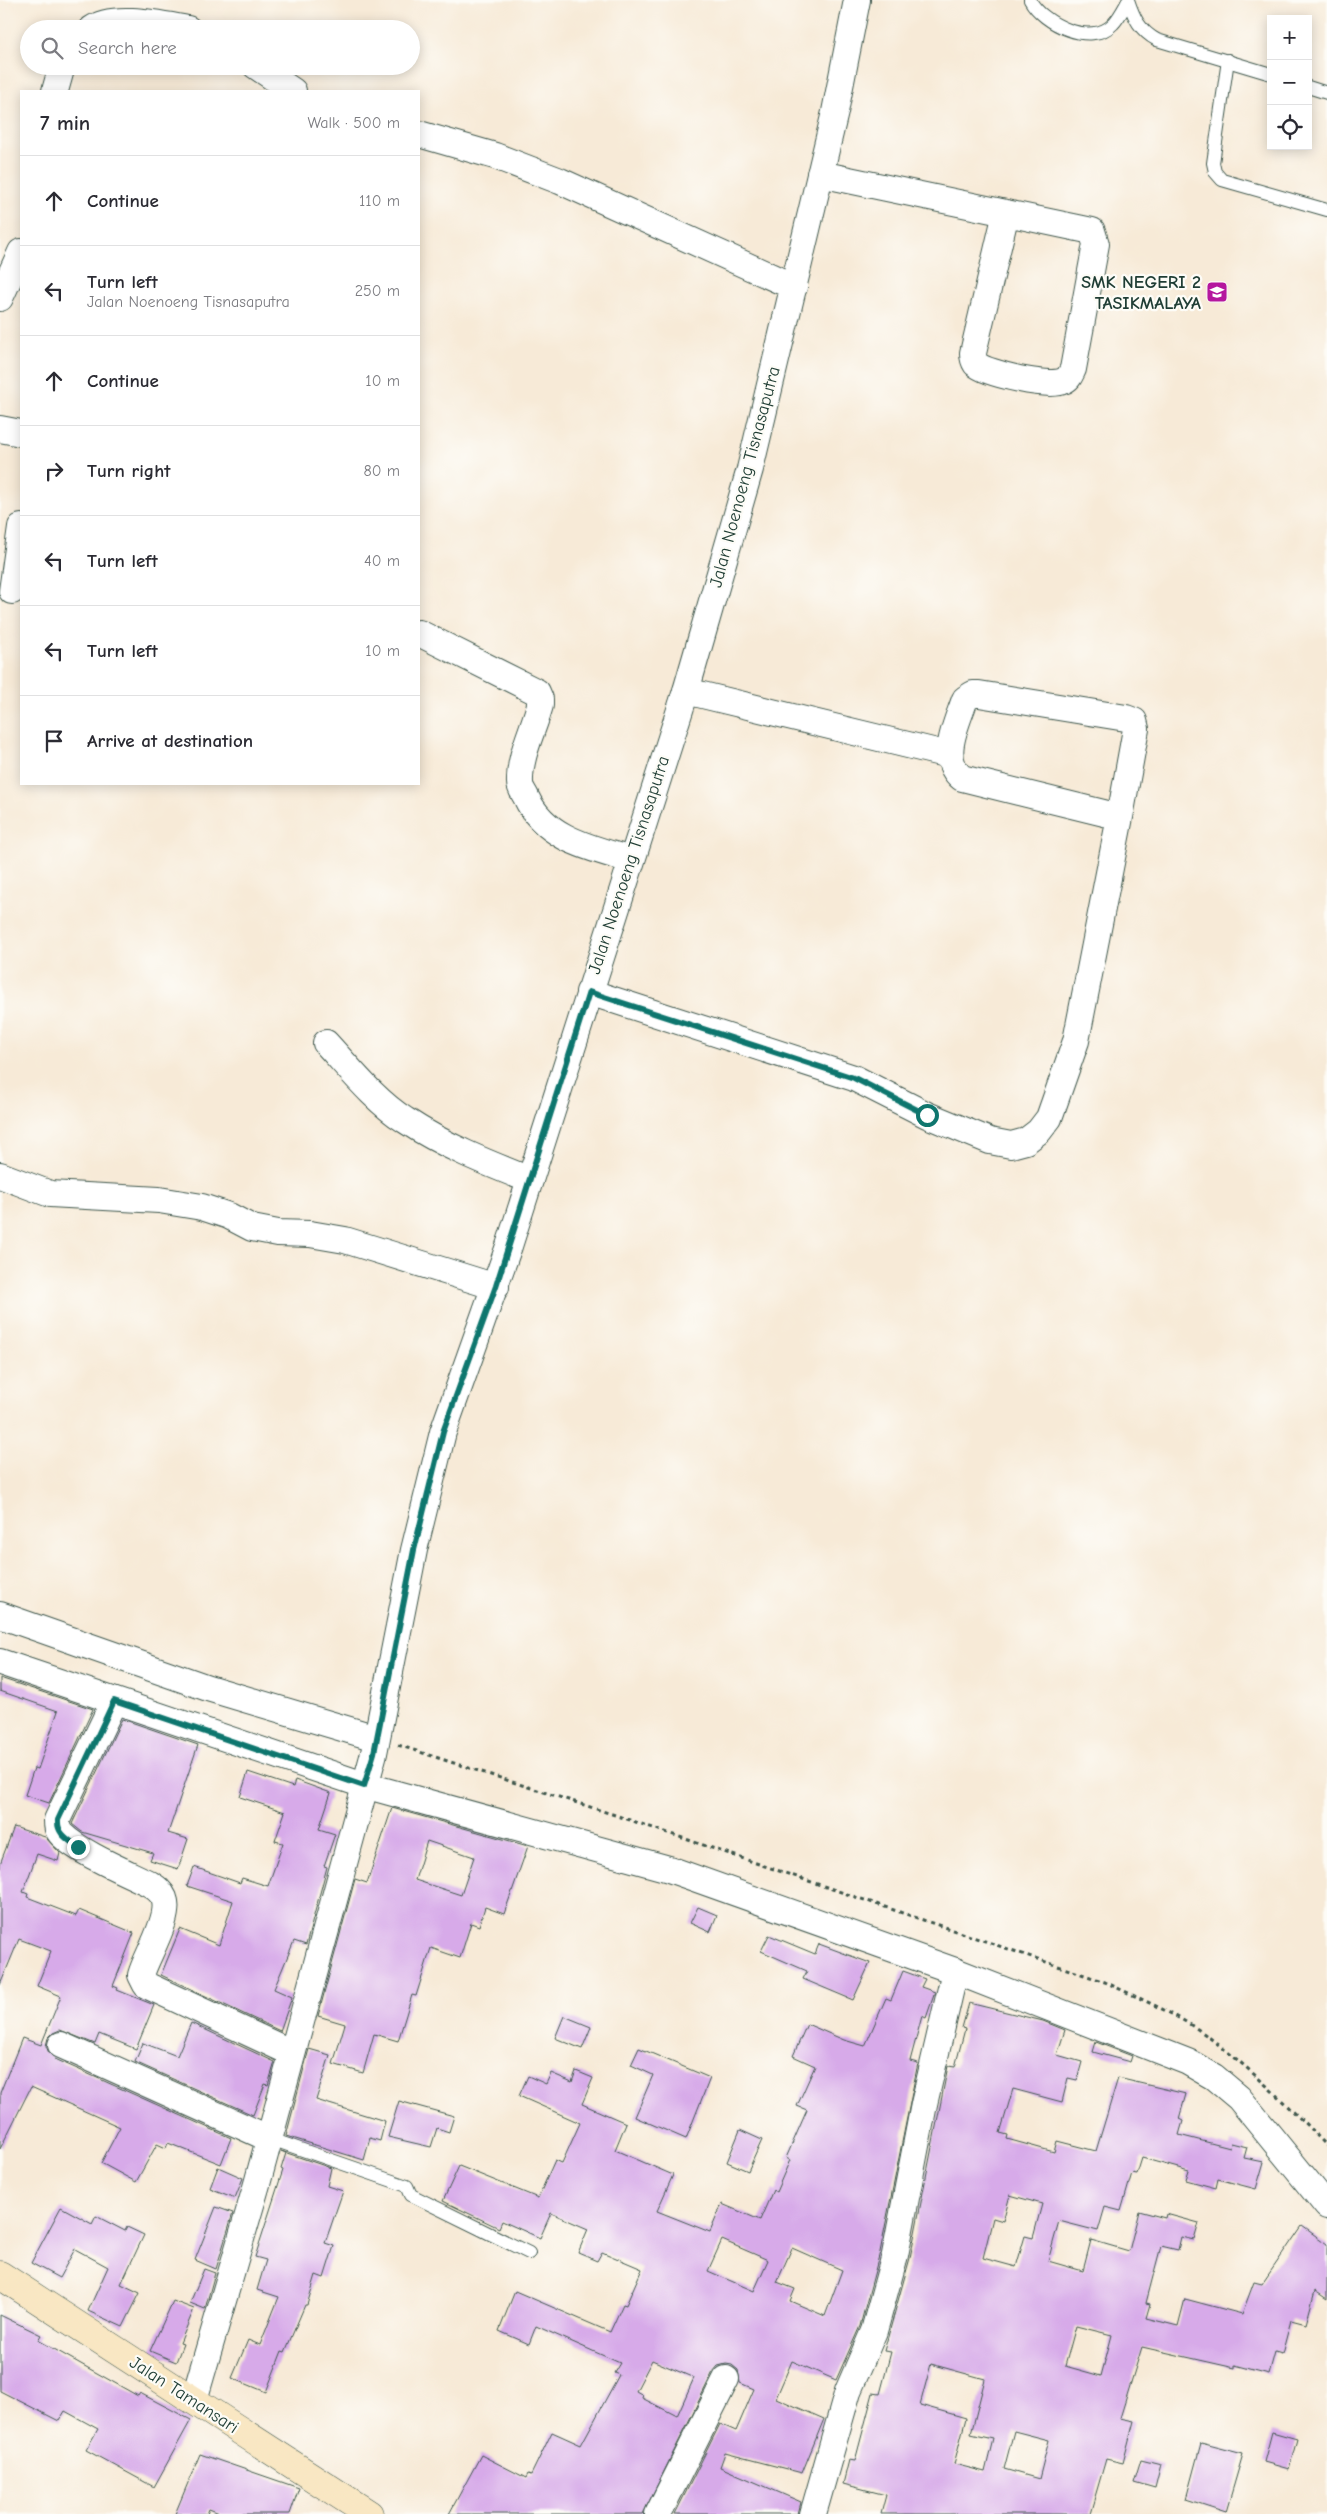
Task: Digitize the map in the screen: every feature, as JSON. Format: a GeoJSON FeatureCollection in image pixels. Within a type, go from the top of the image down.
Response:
{"type":"FeatureCollection","features":[{"type":"Feature","properties":{"kind":"main road","name":"Jalan Tamansari"},"geometry":{"type":"LineString","coordinates":[[0,2275],[369,2514]]}},
{"type":"Feature","properties":{"kind":"street","name":"Jalan Noenoeng Tisnasaputra"},"geometry":{"type":"LineString","coordinates":[[194,2400],[257,2184],[371,1763],[414,1550],[443,1432],[496,1286],[530,1180],[686,691],[750,470],[835,112],[857,0]]}},
{"type":"Feature","properties":{"kind":"street"},"geometry":{"type":"LineString","coordinates":[[55,90],[59,75]]}},
{"type":"Feature","properties":{"kind":"street"},"geometry":{"type":"LineString","coordinates":[[269,75],[291,90]]}},
{"type":"Feature","properties":{"kind":"street"},"geometry":{"type":"LineString","coordinates":[[420,134],[495,156],[560,181],[794,287]]}},
{"type":"Feature","properties":{"kind":"street"},"geometry":{"type":"LineString","coordinates":[[820,174],[1092,231],[1096,239],[1073,370],[1069,378],[1062,382],[1045,384],[988,370],[976,363],[973,358],[1006,213]]}},
{"type":"Feature","properties":{"kind":"street"},"geometry":{"type":"LineString","coordinates":[[0,298],[20,254]]}},
{"type":"Feature","properties":{"kind":"street"},"geometry":{"type":"LineString","coordinates":[[0,429],[20,433]]}},
{"type":"Feature","properties":{"kind":"street"},"geometry":{"type":"LineString","coordinates":[[12,591],[20,534]]}},
{"type":"Feature","properties":{"kind":"street"},"geometry":{"type":"LineString","coordinates":[[420,633],[537,692],[540,698],[540,705],[524,750],[520,785],[528,802],[539,819],[557,833],[585,846],[631,860]]}},
{"type":"Feature","properties":{"kind":"street"},"geometry":{"type":"LineString","coordinates":[[686,691],[949,755]]}},
{"type":"Feature","properties":{"kind":"street"},"geometry":{"type":"LineString","coordinates":[[589,992],[854,1078],[927,1115],[990,1142],[1011,1145],[1026,1141],[1039,1131],[1049,1118],[1076,1042],[1120,817],[1136,729],[1134,721],[1126,718],[973,694],[965,698],[949,755],[951,768],[962,778],[1120,817]]}},
{"type":"Feature","properties":{"kind":"street"},"geometry":{"type":"LineString","coordinates":[[326,1042],[367,1086],[404,1120],[467,1155],[530,1180]]}},
{"type":"Feature","properties":{"kind":"street"},"geometry":{"type":"LineString","coordinates":[[0,1174],[50,1194],[159,1200],[202,1207],[229,1216],[252,1228],[278,1233],[310,1234],[345,1240],[496,1286]]}},
{"type":"Feature","properties":{"kind":"street"},"geometry":{"type":"LineString","coordinates":[[0,1615],[208,1688],[371,1763],[955,1971],[1188,2062],[1214,2077],[1239,2098],[1327,2206]]}},
{"type":"Feature","properties":{"kind":"street"},"geometry":{"type":"LineString","coordinates":[[0,1662],[114,1701],[371,1763]]}},
{"type":"Feature","properties":{"kind":"street"},"geometry":{"type":"LineString","coordinates":[[114,1701],[58,1820],[57,1828],[61,1834],[78,1847],[150,1884],[160,1891],[164,1898],[164,1914],[141,1975],[146,1985],[292,2053]]}},
{"type":"Feature","properties":{"kind":"street"},"geometry":{"type":"LineString","coordinates":[[813,2514],[848,2391],[874,2331],[896,2255],[924,2104],[955,1971]]}},
{"type":"Feature","properties":{"kind":"street"},"geometry":{"type":"LineString","coordinates":[[61,2045],[268,2138]]}},
{"type":"Feature","properties":{"kind":"street"},"geometry":{"type":"LineString","coordinates":[[658,2514],[726,2379]]}},
{"type":"Feature","properties":{"kind":"lane"},"geometry":{"type":"LineString","coordinates":[[1030,0],[1036,11],[1050,22],[1069,30],[1092,34],[1112,25],[1128,0]]}},
{"type":"Feature","properties":{"kind":"lane"},"geometry":{"type":"LineString","coordinates":[[1128,0],[1135,20],[1145,34],[1157,40],[1267,73]]}},
{"type":"Feature","properties":{"kind":"lane"},"geometry":{"type":"LineString","coordinates":[[1228,60],[1213,163],[1215,172],[1222,180],[1327,210]]}},
{"type":"Feature","properties":{"kind":"lane"},"geometry":{"type":"LineString","coordinates":[[1312,88],[1327,94]]}},
{"type":"Feature","properties":{"kind":"lane"},"geometry":{"type":"LineString","coordinates":[[268,2138],[407,2186],[411,2195],[529,2253]]}},
{"type":"Feature","properties":{"kind":"path"},"geometry":{"type":"LineString","coordinates":[[371,1763],[627,1819],[1105,1982],[1162,2009],[1214,2040],[1269,2086],[1327,2146]]}},
{"type":"Feature","properties":{"kind":"building"},"geometry":{"type":"Polygon","coordinates":[[[0,1678],[93,1709],[49,1803],[25,1795],[34,1768],[38,1769],[58,1711],[0,1691],[0,1678]]]}},
{"type":"Feature","properties":{"kind":"building"},"geometry":{"type":"Polygon","coordinates":[[[122,1719],[198,1745],[168,1833],[188,1839],[178,1869],[150,1860],[153,1853],[82,1832],[72,1824],[122,1719]]]}},
{"type":"Feature","properties":{"kind":"building"},"geometry":{"type":"Polygon","coordinates":[[[248,1772],[293,1787],[295,1780],[331,1793],[319,1829],[335,1834],[324,1866],[327,1867],[306,1945],[294,1941],[274,1989],[292,1997],[280,2031],[161,1975],[180,1929],[219,1945],[233,1901],[187,1886],[194,1867],[240,1883],[242,1878],[268,1886],[283,1843],[275,1841],[285,1812],[240,1797],[248,1772]]]}},
{"type":"Feature","properties":{"kind":"building"},"geometry":{"type":"Polygon","coordinates":[[[392,1808],[528,1846],[504,1914],[485,1907],[479,1926],[471,1923],[460,1958],[431,1948],[416,1996],[412,1995],[398,2041],[374,2034],[363,2073],[333,2064],[345,2024],[318,2016],[355,1879],[367,1883],[392,1808]],[[427,1841],[415,1880],[461,1895],[474,1857],[427,1841]]]}},
{"type":"Feature","properties":{"kind":"building"},"geometry":{"type":"Polygon","coordinates":[[[14,1827],[45,1837],[60,1853],[58,1861],[37,1854],[23,1892],[28,1894],[27,1897],[76,1916],[79,1910],[134,1933],[113,1986],[118,1988],[117,1990],[154,2005],[136,2049],[99,2034],[95,2044],[60,2030],[48,2038],[46,2046],[49,2053],[55,2059],[231,2138],[221,2164],[168,2143],[166,2148],[157,2144],[136,2182],[101,2163],[120,2127],[31,2087],[0,2149],[0,2093],[22,2038],[41,2045],[61,1996],[37,1986],[51,1951],[19,1939],[0,1985],[0,1864],[14,1827]]]}},
{"type":"Feature","properties":{"kind":"building"},"geometry":{"type":"Polygon","coordinates":[[[698,1907],[717,1915],[710,1932],[690,1923],[698,1907]]]}},
{"type":"Feature","properties":{"kind":"building"},"geometry":{"type":"Polygon","coordinates":[[[769,1935],[815,1954],[819,1944],[870,1963],[853,2000],[803,1979],[807,1971],[761,1951],[769,1935]]]}},
{"type":"Feature","properties":{"kind":"building"},"geometry":{"type":"Polygon","coordinates":[[[903,1971],[925,1979],[921,1987],[935,1992],[926,2018],[922,2016],[910,2061],[918,2063],[880,2252],[860,2326],[836,2380],[792,2361],[776,2398],[824,2419],[802,2473],[725,2453],[720,2467],[801,2502],[798,2514],[675,2514],[720,2424],[736,2431],[754,2389],[740,2383],[738,2370],[732,2365],[726,2364],[718,2366],[713,2372],[643,2514],[449,2514],[481,2455],[526,2478],[528,2474],[531,2475],[552,2432],[581,2445],[619,2375],[614,2373],[620,2363],[536,2326],[529,2344],[499,2331],[515,2291],[610,2332],[623,2304],[626,2305],[642,2269],[602,2252],[597,2261],[578,2253],[588,2229],[551,2213],[540,2238],[502,2221],[499,2228],[443,2201],[459,2166],[538,2198],[555,2160],[562,2163],[580,2123],[519,2096],[528,2076],[546,2084],[551,2073],[572,2082],[576,2071],[593,2078],[582,2104],[626,2123],[615,2150],[673,2175],[657,2211],[710,2232],[722,2204],[760,2220],[773,2190],[776,2192],[790,2160],[786,2158],[807,2110],[797,2106],[815,2066],[793,2056],[807,2024],[844,2040],[865,2046],[886,1998],[891,2000],[903,1971]],[[722,2240],[708,2271],[754,2291],[768,2260],[722,2240]],[[792,2248],[777,2282],[795,2289],[790,2301],[825,2316],[842,2270],[792,2248]],[[652,2360],[636,2391],[643,2395],[642,2398],[677,2416],[694,2378],[652,2360]]]}},
{"type":"Feature","properties":{"kind":"building"},"geometry":{"type":"Polygon","coordinates":[[[969,2003],[1043,2021],[1065,2030],[1057,2055],[1082,2062],[1077,2080],[1068,2078],[1062,2102],[1013,2089],[1000,2133],[1008,2135],[1007,2139],[1054,2152],[1057,2141],[1096,2151],[1118,2078],[1186,2094],[1179,2119],[1183,2121],[1179,2135],[1230,2148],[1231,2143],[1247,2147],[1244,2158],[1264,2162],[1256,2189],[1218,2179],[1216,2188],[1186,2180],[1189,2171],[1142,2158],[1137,2174],[1132,2173],[1121,2211],[1105,2207],[1098,2231],[1059,2221],[1048,2261],[1083,2271],[1091,2240],[1129,2251],[1139,2211],[1165,2218],[1166,2214],[1199,2223],[1194,2240],[1181,2237],[1178,2250],[1161,2246],[1146,2303],[1150,2304],[1146,2318],[1178,2326],[1185,2299],[1242,2314],[1254,2282],[1262,2284],[1302,2226],[1327,2244],[1327,2299],[1315,2291],[1306,2324],[1291,2320],[1282,2354],[1275,2352],[1269,2374],[1235,2365],[1235,2368],[1142,2347],[1120,2418],[1134,2421],[1123,2463],[1106,2459],[1090,2514],[881,2514],[886,2495],[843,2484],[849,2460],[855,2461],[873,2393],[880,2394],[891,2352],[884,2351],[910,2258],[948,2066],[955,2067],[965,2029],[962,2028],[969,2003]],[[1010,2195],[1003,2221],[993,2218],[983,2258],[1016,2267],[1025,2236],[1033,2238],[1042,2204],[1010,2195]],[[1076,2326],[1065,2366],[1101,2376],[1112,2335],[1076,2326]],[[931,2364],[920,2405],[966,2418],[954,2464],[985,2472],[993,2439],[971,2434],[985,2379],[931,2364]],[[1014,2431],[1004,2469],[1039,2479],[1049,2440],[1014,2431]]]}},
{"type":"Feature","properties":{"kind":"building"},"geometry":{"type":"Polygon","coordinates":[[[564,2016],[591,2027],[582,2049],[555,2038],[564,2016]]]}},
{"type":"Feature","properties":{"kind":"building"},"geometry":{"type":"Polygon","coordinates":[[[191,2023],[275,2062],[268,2085],[265,2084],[253,2115],[135,2062],[143,2043],[177,2056],[191,2023]]]}},
{"type":"Feature","properties":{"kind":"building"},"geometry":{"type":"Polygon","coordinates":[[[1096,2042],[1132,2056],[1130,2062],[1093,2052],[1096,2042]]]}},
{"type":"Feature","properties":{"kind":"building"},"geometry":{"type":"Polygon","coordinates":[[[639,2048],[710,2078],[686,2139],[635,2117],[653,2075],[631,2065],[639,2048]]]}},
{"type":"Feature","properties":{"kind":"building"},"geometry":{"type":"Polygon","coordinates":[[[309,2049],[330,2055],[316,2100],[385,2121],[380,2141],[370,2138],[364,2160],[286,2136],[309,2049]]]}},
{"type":"Feature","properties":{"kind":"building"},"geometry":{"type":"Polygon","coordinates":[[[399,2101],[454,2116],[449,2132],[437,2128],[431,2147],[388,2137],[399,2101]]]}},
{"type":"Feature","properties":{"kind":"building"},"geometry":{"type":"Polygon","coordinates":[[[740,2130],[762,2140],[748,2171],[727,2162],[740,2130]]]}},
{"type":"Feature","properties":{"kind":"building"},"geometry":{"type":"Polygon","coordinates":[[[281,2151],[331,2168],[327,2186],[343,2191],[325,2243],[334,2246],[324,2278],[316,2275],[307,2305],[305,2305],[285,2352],[282,2351],[266,2392],[232,2378],[248,2340],[260,2345],[279,2297],[257,2290],[266,2260],[255,2257],[283,2170],[281,2169],[286,2153],[281,2151]]]}},
{"type":"Feature","properties":{"kind":"building"},"geometry":{"type":"Polygon","coordinates":[[[218,2167],[243,2178],[235,2198],[210,2188],[218,2167]]]}},
{"type":"Feature","properties":{"kind":"building"},"geometry":{"type":"Polygon","coordinates":[[[61,2207],[92,2224],[96,2216],[125,2231],[127,2227],[144,2235],[121,2284],[140,2293],[123,2327],[88,2311],[108,2267],[75,2249],[59,2278],[31,2263],[61,2207]]]}},
{"type":"Feature","properties":{"kind":"building"},"geometry":{"type":"Polygon","coordinates":[[[216,2207],[233,2213],[216,2269],[195,2260],[216,2207]]]}},
{"type":"Feature","properties":{"kind":"building"},"geometry":{"type":"Polygon","coordinates":[[[204,2269],[215,2273],[205,2309],[190,2303],[204,2269]]]}},
{"type":"Feature","properties":{"kind":"building"},"geometry":{"type":"Polygon","coordinates":[[[173,2301],[194,2309],[180,2343],[183,2344],[176,2362],[150,2351],[173,2301]]]}},
{"type":"Feature","properties":{"kind":"building"},"geometry":{"type":"Polygon","coordinates":[[[0,2315],[41,2335],[38,2340],[138,2396],[140,2393],[191,2420],[154,2487],[86,2450],[98,2429],[65,2411],[59,2421],[0,2391],[0,2315]]]}},
{"type":"Feature","properties":{"kind":"building"},"geometry":{"type":"Polygon","coordinates":[[[1272,2432],[1297,2439],[1289,2469],[1264,2462],[1272,2432]]]}},
{"type":"Feature","properties":{"kind":"building"},"geometry":{"type":"Polygon","coordinates":[[[1201,2443],[1243,2454],[1226,2512],[1186,2499],[1201,2443]]]}},
{"type":"Feature","properties":{"kind":"building"},"geometry":{"type":"Polygon","coordinates":[[[200,2454],[299,2488],[290,2514],[222,2514],[209,2509],[207,2514],[175,2514],[200,2454]]]}},
{"type":"Feature","properties":{"kind":"building"},"geometry":{"type":"Polygon","coordinates":[[[1141,2459],[1161,2464],[1155,2488],[1134,2482],[1141,2459]]]}},
{"type":"Feature","properties":{"kind":"place","name":"SMK NEGERI 2 TASIKMALAYA"},"geometry":{"type":"Point","coordinates":[1217,292]}},
{"type":"Feature","properties":{"kind":"route"},"geometry":{"type":"LineString","coordinates":[[78,1847],[61,1834],[57,1828],[58,1820],[114,1701],[364,1786],[374,1753],[414,1550],[443,1432],[496,1286],[589,992],[854,1078],[927,1115]]}}]}
